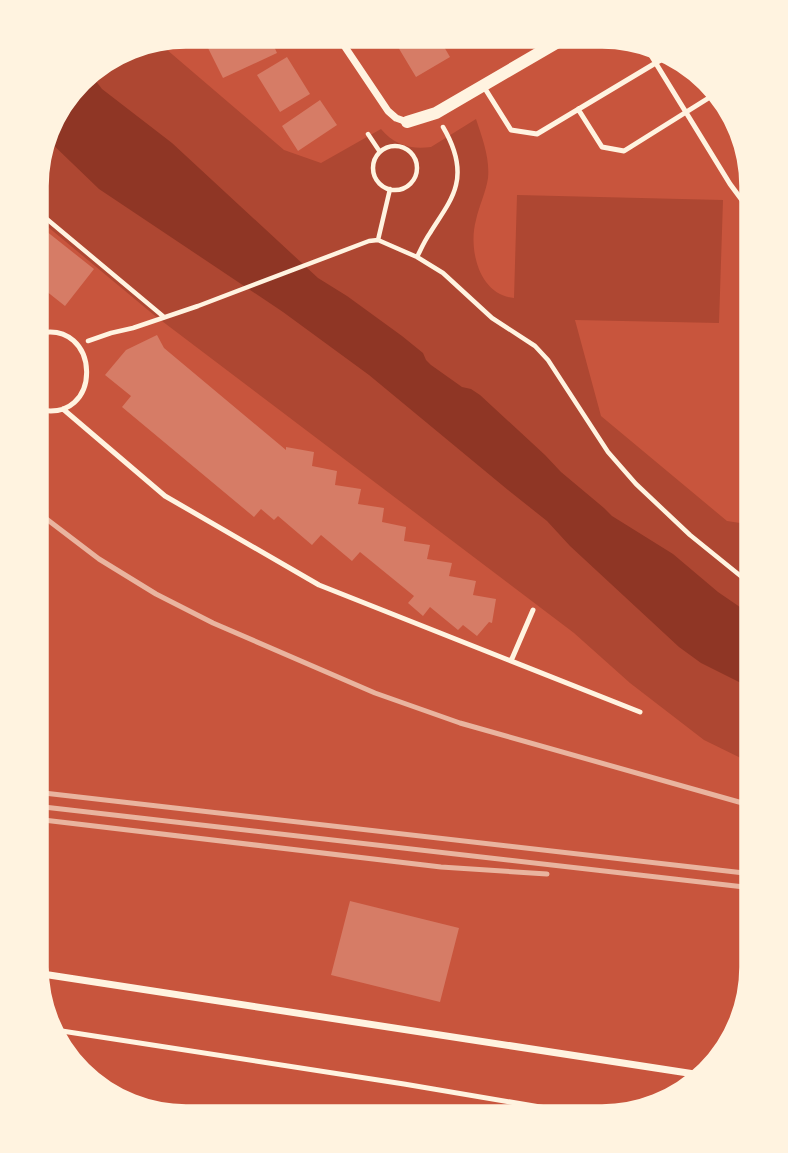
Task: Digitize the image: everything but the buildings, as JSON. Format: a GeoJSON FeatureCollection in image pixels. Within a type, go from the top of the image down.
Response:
{"type":"FeatureCollection","features":[{"type":"Feature","properties":{"kind":"street"},"geometry":{"type":"LineString","coordinates":[[345,47],[388,111],[407,122],[436,113],[548,47]]}},
{"type":"Feature","properties":{"kind":"street"},"geometry":{"type":"LineString","coordinates":[[47,975],[690,1073]]}},
{"type":"Feature","properties":{"kind":"lane"},"geometry":{"type":"LineString","coordinates":[[653,57],[741,199]]}},
{"type":"Feature","properties":{"kind":"lane"},"geometry":{"type":"LineString","coordinates":[[484,87],[511,130],[537,134],[659,60]]}},
{"type":"Feature","properties":{"kind":"lane"},"geometry":{"type":"LineString","coordinates":[[578,109],[602,147],[624,150],[709,98]]}},
{"type":"Feature","properties":{"kind":"lane"},"geometry":{"type":"LineString","coordinates":[[47,333],[60,334],[77,344],[86,361],[87,380],[84,389],[72,404],[63,409],[47,411]]}},
{"type":"Feature","properties":{"kind":"lane"},"geometry":{"type":"LineString","coordinates":[[63,409],[165,496],[319,584],[640,712]]}},
{"type":"Feature","properties":{"kind":"lane"},"geometry":{"type":"LineString","coordinates":[[511,661],[533,610]]}},
{"type":"Feature","properties":{"kind":"lane"},"geometry":{"type":"LineString","coordinates":[[64,1031],[534,1106]]}},
{"type":"Feature","properties":{"kind":"path"},"geometry":{"type":"LineString","coordinates":[[368,134],[380,152]]}},
{"type":"Feature","properties":{"kind":"path"},"geometry":{"type":"LineString","coordinates":[[417,257],[456,185],[455,155],[449,138]]}},
{"type":"Feature","properties":{"kind":"path"},"geometry":{"type":"LineString","coordinates":[[390,146],[401,146],[411,152],[417,162],[417,174],[411,184],[401,189],[390,189],[380,184],[374,174],[374,162],[380,152],[390,146]]}},
{"type":"Feature","properties":{"kind":"path"},"geometry":{"type":"LineString","coordinates":[[378,240],[390,189]]}},
{"type":"Feature","properties":{"kind":"path"},"geometry":{"type":"LineString","coordinates":[[47,219],[164,317]]}},
{"type":"Feature","properties":{"kind":"path"},"geometry":{"type":"LineString","coordinates":[[77,344],[198,306],[378,240],[417,257],[443,273],[492,318],[535,346],[548,360],[608,452],[629,476],[690,535],[741,576]]}},
{"type":"Feature","properties":{"kind":"shaded area"},"geometry":{"type":"Polygon","coordinates":[[[165,49],[284,150],[321,163],[381,129],[404,145],[431,147],[476,119],[485,148],[488,170],[474,232],[475,257],[484,280],[502,295],[514,298],[517,195],[723,200],[719,323],[575,320],[601,416],[727,521],[741,523],[740,758],[704,740],[630,683],[574,633],[154,315],[47,226],[47,186],[48,168],[58,133],[82,94],[94,82],[125,62],[165,49]]]}},
{"type":"Feature","properties":{"kind":"shaded area"},"geometry":{"type":"Polygon","coordinates":[[[96,81],[102,89],[172,143],[318,278],[402,336],[423,353],[431,365],[462,387],[480,395],[612,516],[673,554],[740,607],[740,683],[701,663],[679,647],[570,546],[547,521],[369,375],[283,312],[99,189],[54,145],[71,109],[96,81]]]}},
{"type":"Feature","properties":{"kind":"railway"},"geometry":{"type":"LineString","coordinates":[[47,519],[99,559],[156,594],[213,623],[375,693],[460,723],[740,802]]}},
{"type":"Feature","properties":{"kind":"railway"},"geometry":{"type":"LineString","coordinates":[[47,793],[740,873]]}},
{"type":"Feature","properties":{"kind":"railway"},"geometry":{"type":"LineString","coordinates":[[47,807],[740,887]]}},
{"type":"Feature","properties":{"kind":"railway"},"geometry":{"type":"LineString","coordinates":[[47,820],[441,867],[547,874]]}}]}
